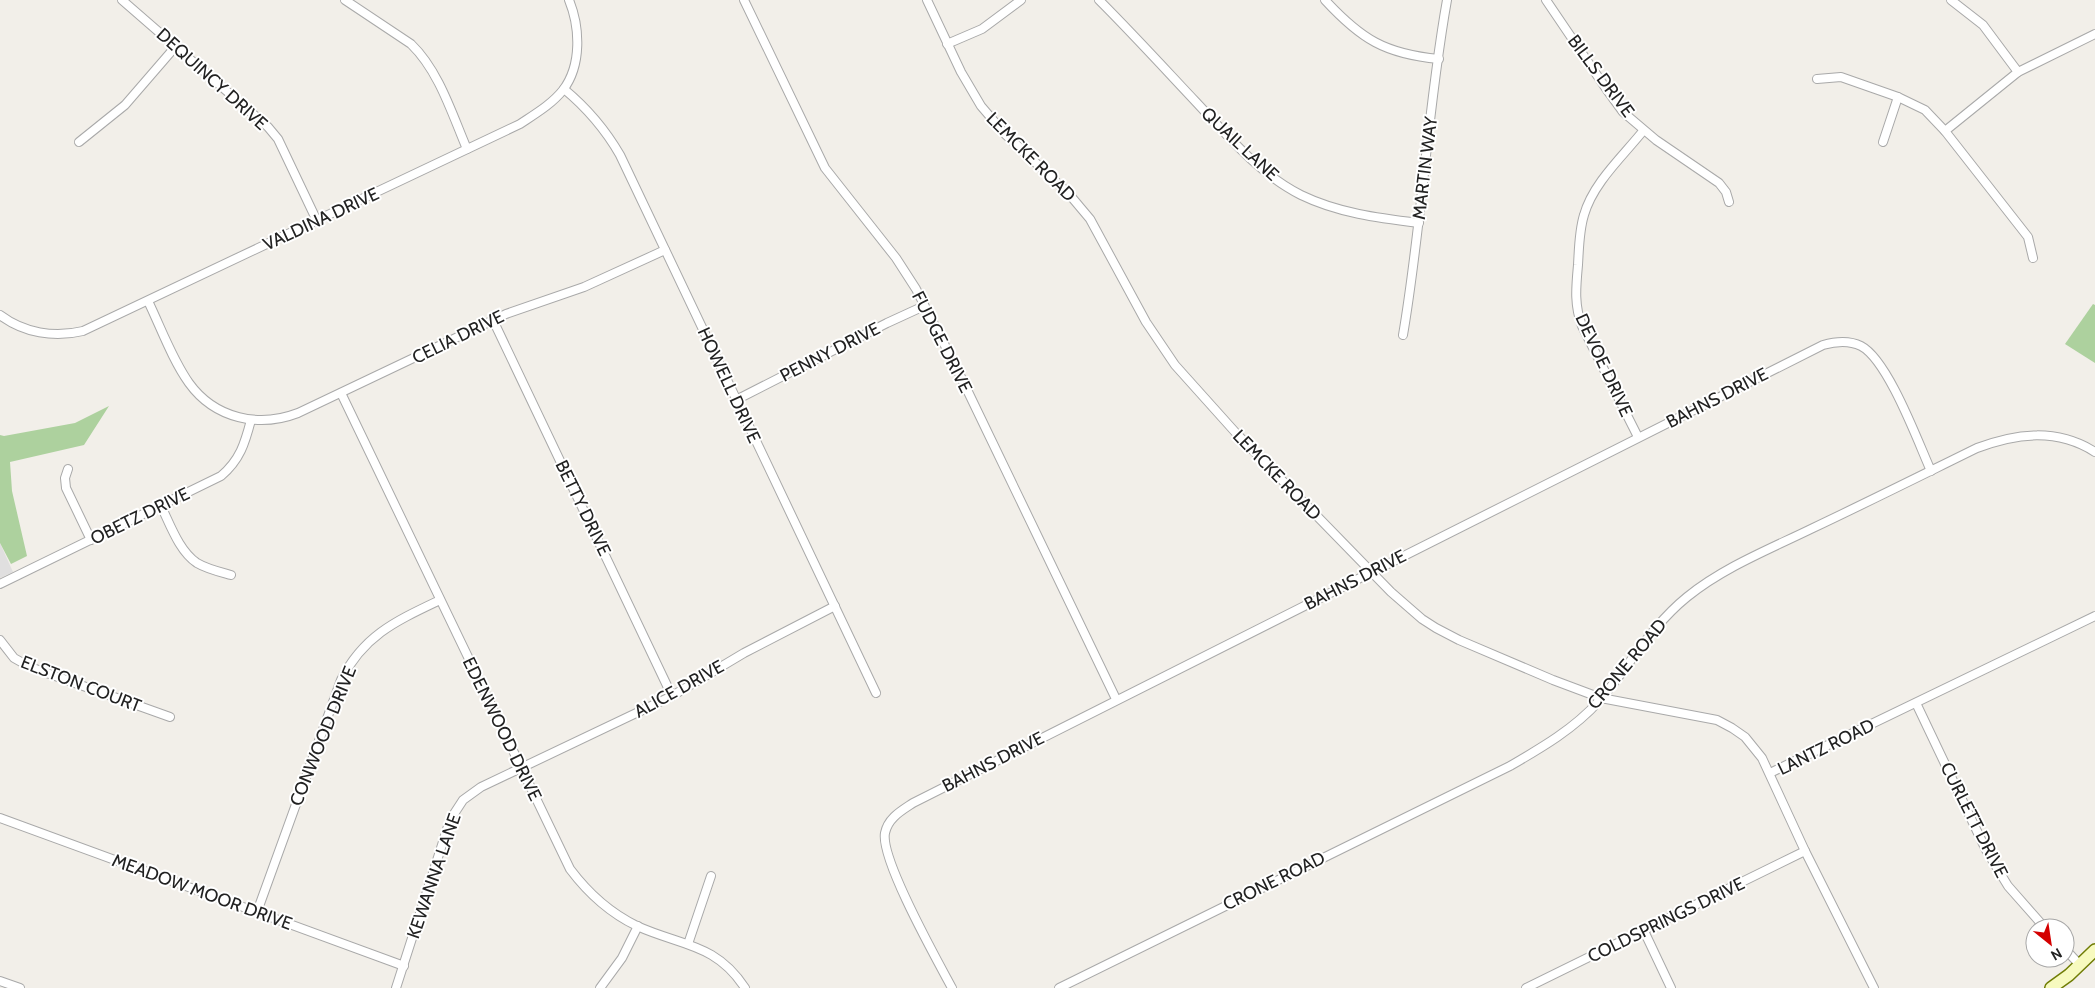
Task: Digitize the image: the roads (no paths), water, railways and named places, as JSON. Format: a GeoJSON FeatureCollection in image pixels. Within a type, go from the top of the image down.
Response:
{"type":"FeatureCollection","features":[{"type":"Feature","properties":{"kind":"street","name":"DEQUINCY DRIVE"},"geometry":{"type":"LineString","coordinates":[[122,0],[268,127],[278,139],[317,221]]}},
{"type":"Feature","properties":{"kind":"street"},"geometry":{"type":"LineString","coordinates":[[345,0],[403,38],[417,50],[438,83],[468,149]]}},
{"type":"Feature","properties":{"kind":"street"},"geometry":{"type":"LineString","coordinates":[[564,89],[572,73],[577,48],[576,22],[569,0]]}},
{"type":"Feature","properties":{"kind":"street","name":"FUDGE DRIVE"},"geometry":{"type":"LineString","coordinates":[[744,0],[825,168],[896,258],[924,306],[962,379],[1116,699]]}},
{"type":"Feature","properties":{"kind":"street","name":"LEMCKE ROAD"},"geometry":{"type":"LineString","coordinates":[[926,0],[972,92],[997,125],[1070,194],[1090,219],[1146,322],[1175,365],[1236,433],[1371,572],[1413,612],[1436,628],[1500,658],[1601,698],[1717,720],[1745,737],[1757,750],[1770,773]]}},
{"type":"Feature","properties":{"kind":"street"},"geometry":{"type":"LineString","coordinates":[[947,44],[982,29],[1022,0]]}},
{"type":"Feature","properties":{"kind":"street","name":"QUAIL LANE"},"geometry":{"type":"LineString","coordinates":[[1099,0],[1230,139],[1273,178],[1302,195],[1337,209],[1419,223]]}},
{"type":"Feature","properties":{"kind":"street"},"geometry":{"type":"LineString","coordinates":[[1325,0],[1351,27],[1377,44],[1406,55],[1439,59]]}},
{"type":"Feature","properties":{"kind":"street","name":"MARTIN WAY"},"geometry":{"type":"LineString","coordinates":[[1403,335],[1419,223],[1446,0]]}},
{"type":"Feature","properties":{"kind":"street","name":"BILLS DRIVE"},"geometry":{"type":"LineString","coordinates":[[1546,0],[1623,112],[1644,130],[1719,183],[1726,192],[1729,202]]}},
{"type":"Feature","properties":{"kind":"street"},"geometry":{"type":"LineString","coordinates":[[1951,0],[1983,25],[2018,72]]}},
{"type":"Feature","properties":{"kind":"street"},"geometry":{"type":"LineString","coordinates":[[1945,131],[2018,72],[2095,34]]}},
{"type":"Feature","properties":{"kind":"street"},"geometry":{"type":"LineString","coordinates":[[79,142],[125,105],[176,46]]}},
{"type":"Feature","properties":{"kind":"street"},"geometry":{"type":"LineString","coordinates":[[1817,79],[1841,77],[1898,97],[1925,110],[1945,131],[2028,237],[2033,258]]}},
{"type":"Feature","properties":{"kind":"street","name":"VALDINA DRIVE"},"geometry":{"type":"LineString","coordinates":[[0,315],[21,327],[42,333],[69,334],[101,324],[520,124],[539,112],[564,89]]}},
{"type":"Feature","properties":{"kind":"street","name":"HOWELL DRIVE"},"geometry":{"type":"LineString","coordinates":[[564,89],[587,109],[609,136],[620,155],[876,693]]}},
{"type":"Feature","properties":{"kind":"street"},"geometry":{"type":"LineString","coordinates":[[1882,142],[1898,97]]}},
{"type":"Feature","properties":{"kind":"street","name":"DEVOE DRIVE"},"geometry":{"type":"LineString","coordinates":[[1638,437],[1582,326],[1577,310],[1575,293],[1582,226],[1588,205],[1596,190],[1644,130]]}},
{"type":"Feature","properties":{"kind":"street","name":"CELIA DRIVE"},"geometry":{"type":"LineString","coordinates":[[148,301],[181,370],[194,390],[219,410],[251,420],[270,421],[288,417],[341,393],[515,310],[584,287],[665,250]]}},
{"type":"Feature","properties":{"kind":"street","name":"PENNY DRIVE"},"geometry":{"type":"LineString","coordinates":[[736,400],[924,306]]}},
{"type":"Feature","properties":{"kind":"street","name":"BETTY DRIVE"},"geometry":{"type":"LineString","coordinates":[[493,320],[672,696]]}},
{"type":"Feature","properties":{"kind":"street","name":"BAHNS DRIVE"},"geometry":{"type":"LineString","coordinates":[[952,988],[892,866],[884,841],[889,822],[897,813],[913,802],[1817,347],[1832,342],[1845,341],[1866,349],[1878,362],[1887,376],[1931,471]]}},
{"type":"Feature","properties":{"kind":"street","name":"EDENWOOD DRIVE"},"geometry":{"type":"LineString","coordinates":[[341,393],[521,769],[575,875],[593,896],[620,916],[638,926],[688,944],[716,957],[735,974],[745,988]]}},
{"type":"Feature","properties":{"kind":"street","name":"OBETZ DRIVE"},"geometry":{"type":"LineString","coordinates":[[0,584],[215,480],[228,470],[242,450],[251,420]]}},
{"type":"Feature","properties":{"kind":"street","name":"CRONE ROAD"},"geometry":{"type":"LineString","coordinates":[[1059,988],[1510,766],[1546,745],[1572,726],[1601,698],[1661,620],[1701,586],[1758,554],[1992,442],[2025,435],[2058,437],[2082,445],[2095,452]]}},
{"type":"Feature","properties":{"kind":"street"},"geometry":{"type":"LineString","coordinates":[[68,469],[65,478],[66,488],[91,540]]}},
{"type":"Feature","properties":{"kind":"street"},"geometry":{"type":"LineString","coordinates":[[161,506],[190,557],[203,566],[231,575]]}},
{"type":"Feature","properties":{"kind":"street","name":"CONWOOD DRIVE"},"geometry":{"type":"LineString","coordinates":[[256,912],[341,680],[347,669],[362,648],[382,630],[398,620],[440,600]]}},
{"type":"Feature","properties":{"kind":"street","name":"ALICE DRIVE"},"geometry":{"type":"LineString","coordinates":[[521,769],[672,696],[744,653],[835,606]]}},
{"type":"Feature","properties":{"kind":"street","name":"LANTZ ROAD"},"geometry":{"type":"LineString","coordinates":[[1874,988],[1805,851],[1770,773],[2095,616]]}},
{"type":"Feature","properties":{"kind":"street","name":"ELSTON COURT"},"geometry":{"type":"LineString","coordinates":[[0,640],[14,658],[30,667],[170,718]]}},
{"type":"Feature","properties":{"kind":"street","name":"CURLETT DRIVE"},"geometry":{"type":"LineString","coordinates":[[1916,703],[1990,857],[2008,886],[2036,918]]}},
{"type":"Feature","properties":{"kind":"street","name":"KEWANNA LANE"},"geometry":{"type":"LineString","coordinates":[[396,988],[454,812],[463,800],[474,792],[521,769]]}},
{"type":"Feature","properties":{"kind":"street","name":"MEADOW MOOR DRIVE"},"geometry":{"type":"LineString","coordinates":[[0,818],[404,966]]}},
{"type":"Feature","properties":{"kind":"street","name":"COLDSPRINGS DRIVE"},"geometry":{"type":"LineString","coordinates":[[1526,988],[1805,851]]}},
{"type":"Feature","properties":{"kind":"street"},"geometry":{"type":"LineString","coordinates":[[688,944],[711,876]]}},
{"type":"Feature","properties":{"kind":"street"},"geometry":{"type":"LineString","coordinates":[[600,988],[622,958],[638,926]]}},
{"type":"Feature","properties":{"kind":"street"},"geometry":{"type":"LineString","coordinates":[[1644,931],[1671,988]]}},
{"type":"Feature","properties":{"kind":"street"},"geometry":{"type":"LineString","coordinates":[[2051,988],[2069,975],[2095,950]]}},
{"type":"Feature","properties":{"kind":"street"},"geometry":{"type":"LineString","coordinates":[[2075,960],[2079,964]]}},
{"type":"Feature","properties":{"kind":"street"},"geometry":{"type":"LineString","coordinates":[[0,981],[20,988]]}}]}
